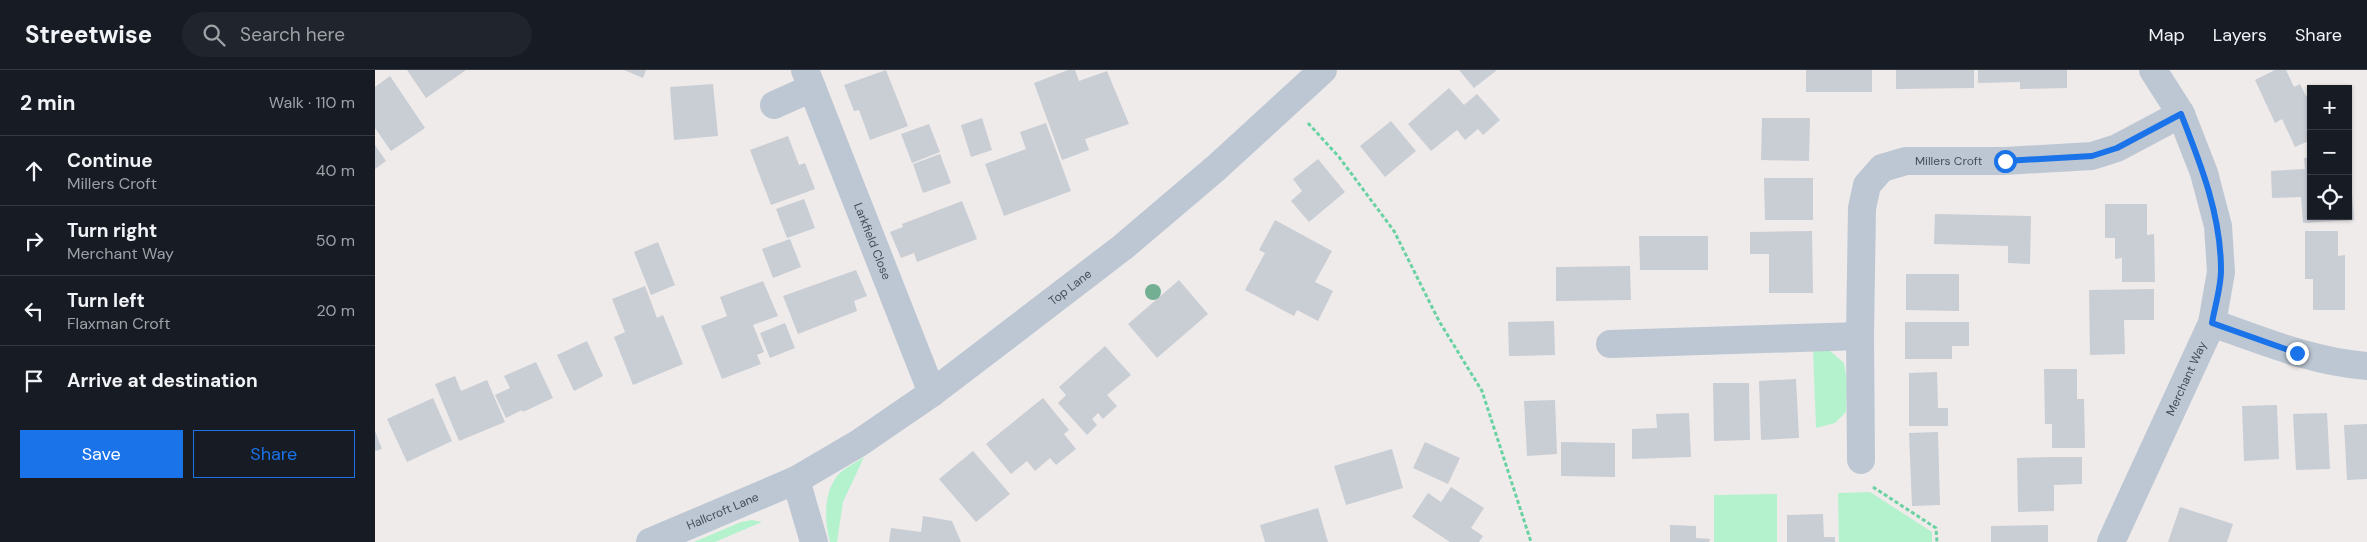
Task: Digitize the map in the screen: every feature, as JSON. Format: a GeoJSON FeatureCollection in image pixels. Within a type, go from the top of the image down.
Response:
{"type":"FeatureCollection","features":[{"type":"Feature","properties":{"kind":"street","name":"Top Lane"},"geometry":{"type":"LineString","coordinates":[[796,480],[859,443],[932,393],[1123,247],[1216,168],[1323,70]]}},
{"type":"Feature","properties":{"kind":"street","name":"Merchant Way"},"geometry":{"type":"LineString","coordinates":[[2111,542],[2212,323],[2221,272],[2218,226],[2204,173],[2181,114],[2153,70]]}},
{"type":"Feature","properties":{"kind":"street","name":"Larkfield Close"},"geometry":{"type":"LineString","coordinates":[[774,105],[808,79],[932,393]]}},
{"type":"Feature","properties":{"kind":"street","name":"Millers Croft"},"geometry":{"type":"LineString","coordinates":[[1861,460],[1862,208],[1867,185],[1883,168],[1906,161],[2005,161],[2092,156],[2117,148],[2181,114]]}},
{"type":"Feature","properties":{"kind":"street"},"geometry":{"type":"LineString","coordinates":[[2212,323],[2297,353],[2349,365],[2367,366]]}},
{"type":"Feature","properties":{"kind":"street"},"geometry":{"type":"LineString","coordinates":[[1610,344],[1860,336]]}},
{"type":"Feature","properties":{"kind":"street"},"geometry":{"type":"LineString","coordinates":[[796,480],[813,542]]}},
{"type":"Feature","properties":{"kind":"street","name":"Hallcroft Lane"},"geometry":{"type":"LineString","coordinates":[[650,542],[796,480]]}},
{"type":"Feature","properties":{"kind":"path"},"geometry":{"type":"LineString","coordinates":[[1289,100],[1339,157],[1394,231],[1439,321],[1482,391],[1531,542]]}},
{"type":"Feature","properties":{"kind":"path"},"geometry":{"type":"LineString","coordinates":[[1861,460],[1871,486],[1936,528],[1937,542]]}},
{"type":"Feature","properties":{"kind":"green space"},"geometry":{"type":"Polygon","coordinates":[[[1813,350],[1830,351],[1844,363],[1847,381],[1846,412],[1835,423],[1816,428],[1813,350]]]}},
{"type":"Feature","properties":{"kind":"green space"},"geometry":{"type":"Polygon","coordinates":[[[864,457],[843,502],[837,542],[830,542],[826,515],[831,487],[841,472],[864,457]]]}},
{"type":"Feature","properties":{"kind":"green space"},"geometry":{"type":"Polygon","coordinates":[[[1870,492],[1932,532],[1932,542],[1839,542],[1838,493],[1870,492]]]}},
{"type":"Feature","properties":{"kind":"green space"},"geometry":{"type":"Polygon","coordinates":[[[1777,494],[1777,542],[1714,542],[1714,495],[1777,494]]]}},
{"type":"Feature","properties":{"kind":"green space"},"geometry":{"type":"Polygon","coordinates":[[[752,520],[762,522],[715,542],[694,542],[741,522],[752,520]]]}},
{"type":"Feature","properties":{"kind":"building"},"geometry":{"type":"Polygon","coordinates":[[[407,70],[466,70],[426,98],[407,70]]]}},
{"type":"Feature","properties":{"kind":"building"},"geometry":{"type":"Polygon","coordinates":[[[624,70],[646,70],[643,78],[624,70]]]}},
{"type":"Feature","properties":{"kind":"building"},"geometry":{"type":"Polygon","coordinates":[[[886,70],[908,126],[870,140],[859,110],[854,111],[844,85],[886,70]]]}},
{"type":"Feature","properties":{"kind":"building"},"geometry":{"type":"Polygon","coordinates":[[[1068,70],[1075,70],[1079,81],[1107,71],[1129,124],[1085,139],[1089,150],[1062,160],[1034,83],[1068,70]]]}},
{"type":"Feature","properties":{"kind":"building"},"geometry":{"type":"Polygon","coordinates":[[[1459,70],[1497,70],[1474,88],[1459,70]]]}},
{"type":"Feature","properties":{"kind":"building"},"geometry":{"type":"Polygon","coordinates":[[[1806,70],[1872,70],[1872,92],[1806,92],[1806,70]]]}},
{"type":"Feature","properties":{"kind":"building"},"geometry":{"type":"Polygon","coordinates":[[[1896,70],[1974,70],[1974,88],[1896,89],[1896,70]]]}},
{"type":"Feature","properties":{"kind":"building"},"geometry":{"type":"Polygon","coordinates":[[[1978,70],[2067,70],[2067,88],[2020,89],[2020,82],[1978,83],[1978,70]]]}},
{"type":"Feature","properties":{"kind":"building"},"geometry":{"type":"Polygon","coordinates":[[[2275,70],[2286,70],[2294,87],[2300,84],[2307,95],[2307,142],[2295,147],[2282,119],[2275,123],[2255,80],[2275,70]]]}},
{"type":"Feature","properties":{"kind":"building"},"geometry":{"type":"Polygon","coordinates":[[[390,76],[425,128],[391,151],[375,128],[375,87],[390,76]]]}},
{"type":"Feature","properties":{"kind":"building"},"geometry":{"type":"Polygon","coordinates":[[[713,84],[718,136],[674,140],[670,87],[713,84]]]}},
{"type":"Feature","properties":{"kind":"building"},"geometry":{"type":"Polygon","coordinates":[[[1449,88],[1464,105],[1477,94],[1500,120],[1483,135],[1478,129],[1465,140],[1457,130],[1431,151],[1408,124],[1449,88]]]}},
{"type":"Feature","properties":{"kind":"building"},"geometry":{"type":"Polygon","coordinates":[[[982,118],[992,150],[971,157],[961,125],[982,118]]]}},
{"type":"Feature","properties":{"kind":"building"},"geometry":{"type":"Polygon","coordinates":[[[1762,118],[1810,118],[1809,161],[1761,160],[1762,118]]]}},
{"type":"Feature","properties":{"kind":"building"},"geometry":{"type":"Polygon","coordinates":[[[1391,121],[1416,151],[1385,177],[1360,146],[1391,121]]]}},
{"type":"Feature","properties":{"kind":"building"},"geometry":{"type":"Polygon","coordinates":[[[1046,123],[1071,191],[1004,216],[985,164],[1026,149],[1020,132],[1046,123]]]}},
{"type":"Feature","properties":{"kind":"building"},"geometry":{"type":"Polygon","coordinates":[[[929,124],[940,152],[912,163],[901,134],[929,124]]]}},
{"type":"Feature","properties":{"kind":"building"},"geometry":{"type":"Polygon","coordinates":[[[788,136],[799,165],[805,163],[815,189],[771,205],[750,150],[788,136]]]}},
{"type":"Feature","properties":{"kind":"building"},"geometry":{"type":"Polygon","coordinates":[[[375,145],[386,161],[375,169],[375,145]]]}},
{"type":"Feature","properties":{"kind":"building"},"geometry":{"type":"Polygon","coordinates":[[[940,154],[951,183],[923,193],[913,164],[940,154]]]}},
{"type":"Feature","properties":{"kind":"building"},"geometry":{"type":"Polygon","coordinates":[[[2304,158],[2307,158],[2307,220],[2352,220],[2352,193],[2354,220],[2303,223],[2301,197],[2272,198],[2271,171],[2305,169],[2304,158]]]}},
{"type":"Feature","properties":{"kind":"building"},"geometry":{"type":"Polygon","coordinates":[[[1318,159],[1345,192],[1309,222],[1291,201],[1302,191],[1293,179],[1318,159]]]}},
{"type":"Feature","properties":{"kind":"building"},"geometry":{"type":"Polygon","coordinates":[[[1764,178],[1813,178],[1813,220],[1765,220],[1764,178]]]}},
{"type":"Feature","properties":{"kind":"building"},"geometry":{"type":"Polygon","coordinates":[[[804,199],[815,228],[787,238],[776,209],[804,199]]]}},
{"type":"Feature","properties":{"kind":"building"},"geometry":{"type":"Polygon","coordinates":[[[962,201],[977,239],[917,262],[914,253],[901,258],[890,232],[903,227],[902,224],[962,201]]]}},
{"type":"Feature","properties":{"kind":"building"},"geometry":{"type":"Polygon","coordinates":[[[2105,204],[2147,204],[2147,235],[2154,234],[2155,282],[2122,282],[2122,258],[2115,259],[2115,238],[2105,238],[2105,204]]]}},
{"type":"Feature","properties":{"kind":"building"},"geometry":{"type":"Polygon","coordinates":[[[1935,214],[2031,216],[2030,264],[2008,263],[2008,246],[1934,244],[1935,214]]]}},
{"type":"Feature","properties":{"kind":"building"},"geometry":{"type":"Polygon","coordinates":[[[1275,220],[1332,251],[1315,282],[1333,291],[1318,321],[1297,310],[1294,316],[1245,290],[1265,253],[1259,250],[1275,220]]]}},
{"type":"Feature","properties":{"kind":"building"},"geometry":{"type":"Polygon","coordinates":[[[1812,231],[1813,293],[1769,293],[1769,254],[1750,254],[1750,232],[1812,231]]]}},
{"type":"Feature","properties":{"kind":"building"},"geometry":{"type":"Polygon","coordinates":[[[2305,231],[2338,231],[2338,256],[2345,255],[2345,310],[2313,310],[2313,279],[2305,279],[2305,231]]]}},
{"type":"Feature","properties":{"kind":"building"},"geometry":{"type":"Polygon","coordinates":[[[1639,236],[1708,236],[1708,270],[1640,270],[1639,236]]]}},
{"type":"Feature","properties":{"kind":"building"},"geometry":{"type":"Polygon","coordinates":[[[790,239],[801,267],[773,278],[762,249],[790,239]]]}},
{"type":"Feature","properties":{"kind":"building"},"geometry":{"type":"Polygon","coordinates":[[[658,242],[675,285],[651,295],[634,252],[658,242]]]}},
{"type":"Feature","properties":{"kind":"building"},"geometry":{"type":"Polygon","coordinates":[[[1630,266],[1631,300],[1556,301],[1556,267],[1630,266]]]}},
{"type":"Feature","properties":{"kind":"building"},"geometry":{"type":"Polygon","coordinates":[[[856,270],[867,296],[854,301],[857,311],[798,334],[783,296],[856,270]]]}},
{"type":"Feature","properties":{"kind":"building"},"geometry":{"type":"Polygon","coordinates":[[[1906,274],[1959,274],[1959,311],[1906,310],[1906,274]]]}},
{"type":"Feature","properties":{"kind":"building"},"geometry":{"type":"Polygon","coordinates":[[[1179,280],[1208,314],[1157,358],[1128,324],[1179,280]]]}},
{"type":"Feature","properties":{"kind":"building"},"geometry":{"type":"Polygon","coordinates":[[[763,281],[778,316],[753,325],[764,352],[757,355],[761,364],[722,379],[701,326],[727,316],[720,297],[763,281]]]}},
{"type":"Feature","properties":{"kind":"building"},"geometry":{"type":"Polygon","coordinates":[[[645,286],[657,318],[663,315],[683,364],[633,385],[614,337],[625,332],[612,299],[645,286]]]}},
{"type":"Feature","properties":{"kind":"building"},"geometry":{"type":"Polygon","coordinates":[[[2154,289],[2154,320],[2124,320],[2125,354],[2090,355],[2089,290],[2154,289]]]}},
{"type":"Feature","properties":{"kind":"building"},"geometry":{"type":"Polygon","coordinates":[[[1554,321],[1555,355],[1509,356],[1508,322],[1554,321]]]}},
{"type":"Feature","properties":{"kind":"building"},"geometry":{"type":"Polygon","coordinates":[[[1905,322],[1969,322],[1969,346],[1952,346],[1952,359],[1905,359],[1905,322]]]}},
{"type":"Feature","properties":{"kind":"building"},"geometry":{"type":"Polygon","coordinates":[[[785,323],[795,348],[770,358],[760,333],[785,323]]]}},
{"type":"Feature","properties":{"kind":"building"},"geometry":{"type":"Polygon","coordinates":[[[587,341],[603,376],[574,391],[557,355],[587,341]]]}},
{"type":"Feature","properties":{"kind":"building"},"geometry":{"type":"Polygon","coordinates":[[[1105,346],[1131,375],[1107,395],[1117,406],[1103,419],[1098,413],[1092,419],[1097,425],[1087,435],[1058,403],[1066,395],[1059,387],[1105,346]]]}},
{"type":"Feature","properties":{"kind":"building"},"geometry":{"type":"Polygon","coordinates":[[[536,362],[553,398],[506,418],[495,395],[510,388],[504,376],[536,362]]]}},
{"type":"Feature","properties":{"kind":"building"},"geometry":{"type":"Polygon","coordinates":[[[2044,369],[2077,369],[2077,399],[2084,399],[2085,448],[2052,448],[2052,424],[2045,424],[2044,369]]]}},
{"type":"Feature","properties":{"kind":"building"},"geometry":{"type":"Polygon","coordinates":[[[1937,372],[1938,408],[1948,408],[1948,426],[1909,426],[1909,373],[1937,372]]]}},
{"type":"Feature","properties":{"kind":"building"},"geometry":{"type":"Polygon","coordinates":[[[455,376],[461,391],[487,380],[505,422],[459,441],[435,384],[455,376]]]}},
{"type":"Feature","properties":{"kind":"building"},"geometry":{"type":"Polygon","coordinates":[[[1796,379],[1799,438],[1761,440],[1759,381],[1796,379]]]}},
{"type":"Feature","properties":{"kind":"building"},"geometry":{"type":"Polygon","coordinates":[[[1713,383],[1749,383],[1750,440],[1714,441],[1713,383]]]}},
{"type":"Feature","properties":{"kind":"building"},"geometry":{"type":"Polygon","coordinates":[[[433,398],[452,441],[407,462],[387,419],[433,398]]]}},
{"type":"Feature","properties":{"kind":"building"},"geometry":{"type":"Polygon","coordinates":[[[1043,398],[1069,430],[1064,434],[1076,449],[1056,465],[1050,458],[1035,471],[1027,461],[1011,474],[986,444],[1043,398]]]}},
{"type":"Feature","properties":{"kind":"building"},"geometry":{"type":"Polygon","coordinates":[[[1555,400],[1557,454],[1527,456],[1524,401],[1555,400]]]}},
{"type":"Feature","properties":{"kind":"building"},"geometry":{"type":"Polygon","coordinates":[[[2277,405],[2279,459],[2244,461],[2242,406],[2277,405]]]}},
{"type":"Feature","properties":{"kind":"building"},"geometry":{"type":"Polygon","coordinates":[[[1689,413],[1691,457],[1632,459],[1632,429],[1657,428],[1656,414],[1689,413]]]}},
{"type":"Feature","properties":{"kind":"building"},"geometry":{"type":"Polygon","coordinates":[[[2327,413],[2330,469],[2296,470],[2293,414],[2327,413]]]}},
{"type":"Feature","properties":{"kind":"building"},"geometry":{"type":"Polygon","coordinates":[[[2367,424],[2367,479],[2347,480],[2344,425],[2367,424]]]}},
{"type":"Feature","properties":{"kind":"building"},"geometry":{"type":"Polygon","coordinates":[[[375,431],[382,449],[375,451],[375,431]]]}},
{"type":"Feature","properties":{"kind":"building"},"geometry":{"type":"Polygon","coordinates":[[[1938,432],[1940,505],[1912,506],[1909,433],[1938,432]]]}},
{"type":"Feature","properties":{"kind":"building"},"geometry":{"type":"Polygon","coordinates":[[[1425,442],[1460,458],[1448,484],[1413,468],[1425,442]]]}},
{"type":"Feature","properties":{"kind":"building"},"geometry":{"type":"Polygon","coordinates":[[[1561,442],[1615,443],[1615,477],[1561,476],[1561,442]]]}},
{"type":"Feature","properties":{"kind":"building"},"geometry":{"type":"Polygon","coordinates":[[[1392,449],[1403,488],[1346,505],[1334,466],[1392,449]]]}},
{"type":"Feature","properties":{"kind":"building"},"geometry":{"type":"Polygon","coordinates":[[[973,451],[1010,494],[976,522],[939,479],[973,451]]]}},
{"type":"Feature","properties":{"kind":"building"},"geometry":{"type":"Polygon","coordinates":[[[2082,457],[2082,484],[2054,485],[2054,511],[2018,512],[2017,458],[2082,457]]]}},
{"type":"Feature","properties":{"kind":"building"},"geometry":{"type":"Polygon","coordinates":[[[1451,487],[1484,508],[1471,528],[1483,536],[1479,542],[1450,542],[1412,517],[1428,493],[1441,502],[1451,487]]]}},
{"type":"Feature","properties":{"kind":"building"},"geometry":{"type":"Polygon","coordinates":[[[2180,507],[2233,524],[2227,542],[2168,542],[2180,507]]]}},
{"type":"Feature","properties":{"kind":"building"},"geometry":{"type":"Polygon","coordinates":[[[1318,508],[1328,542],[1265,542],[1260,525],[1318,508]]]}},
{"type":"Feature","properties":{"kind":"building"},"geometry":{"type":"Polygon","coordinates":[[[1823,514],[1824,537],[1835,537],[1835,542],[1787,542],[1787,515],[1823,514]]]}},
{"type":"Feature","properties":{"kind":"building"},"geometry":{"type":"Polygon","coordinates":[[[923,516],[952,521],[961,542],[889,542],[891,528],[921,532],[923,516]]]}},
{"type":"Feature","properties":{"kind":"building"},"geometry":{"type":"Polygon","coordinates":[[[1670,525],[1696,526],[1696,538],[1710,539],[1709,542],[1670,542],[1670,525]]]}},
{"type":"Feature","properties":{"kind":"building"},"geometry":{"type":"Polygon","coordinates":[[[2048,525],[2048,542],[1991,542],[1991,526],[2048,525]]]}},
{"type":"Feature","properties":{"kind":"route"},"geometry":{"type":"LineString","coordinates":[[2005,161],[2092,156],[2117,148],[2181,114],[2204,173],[2218,226],[2221,272],[2212,323],[2297,353]]}}]}
